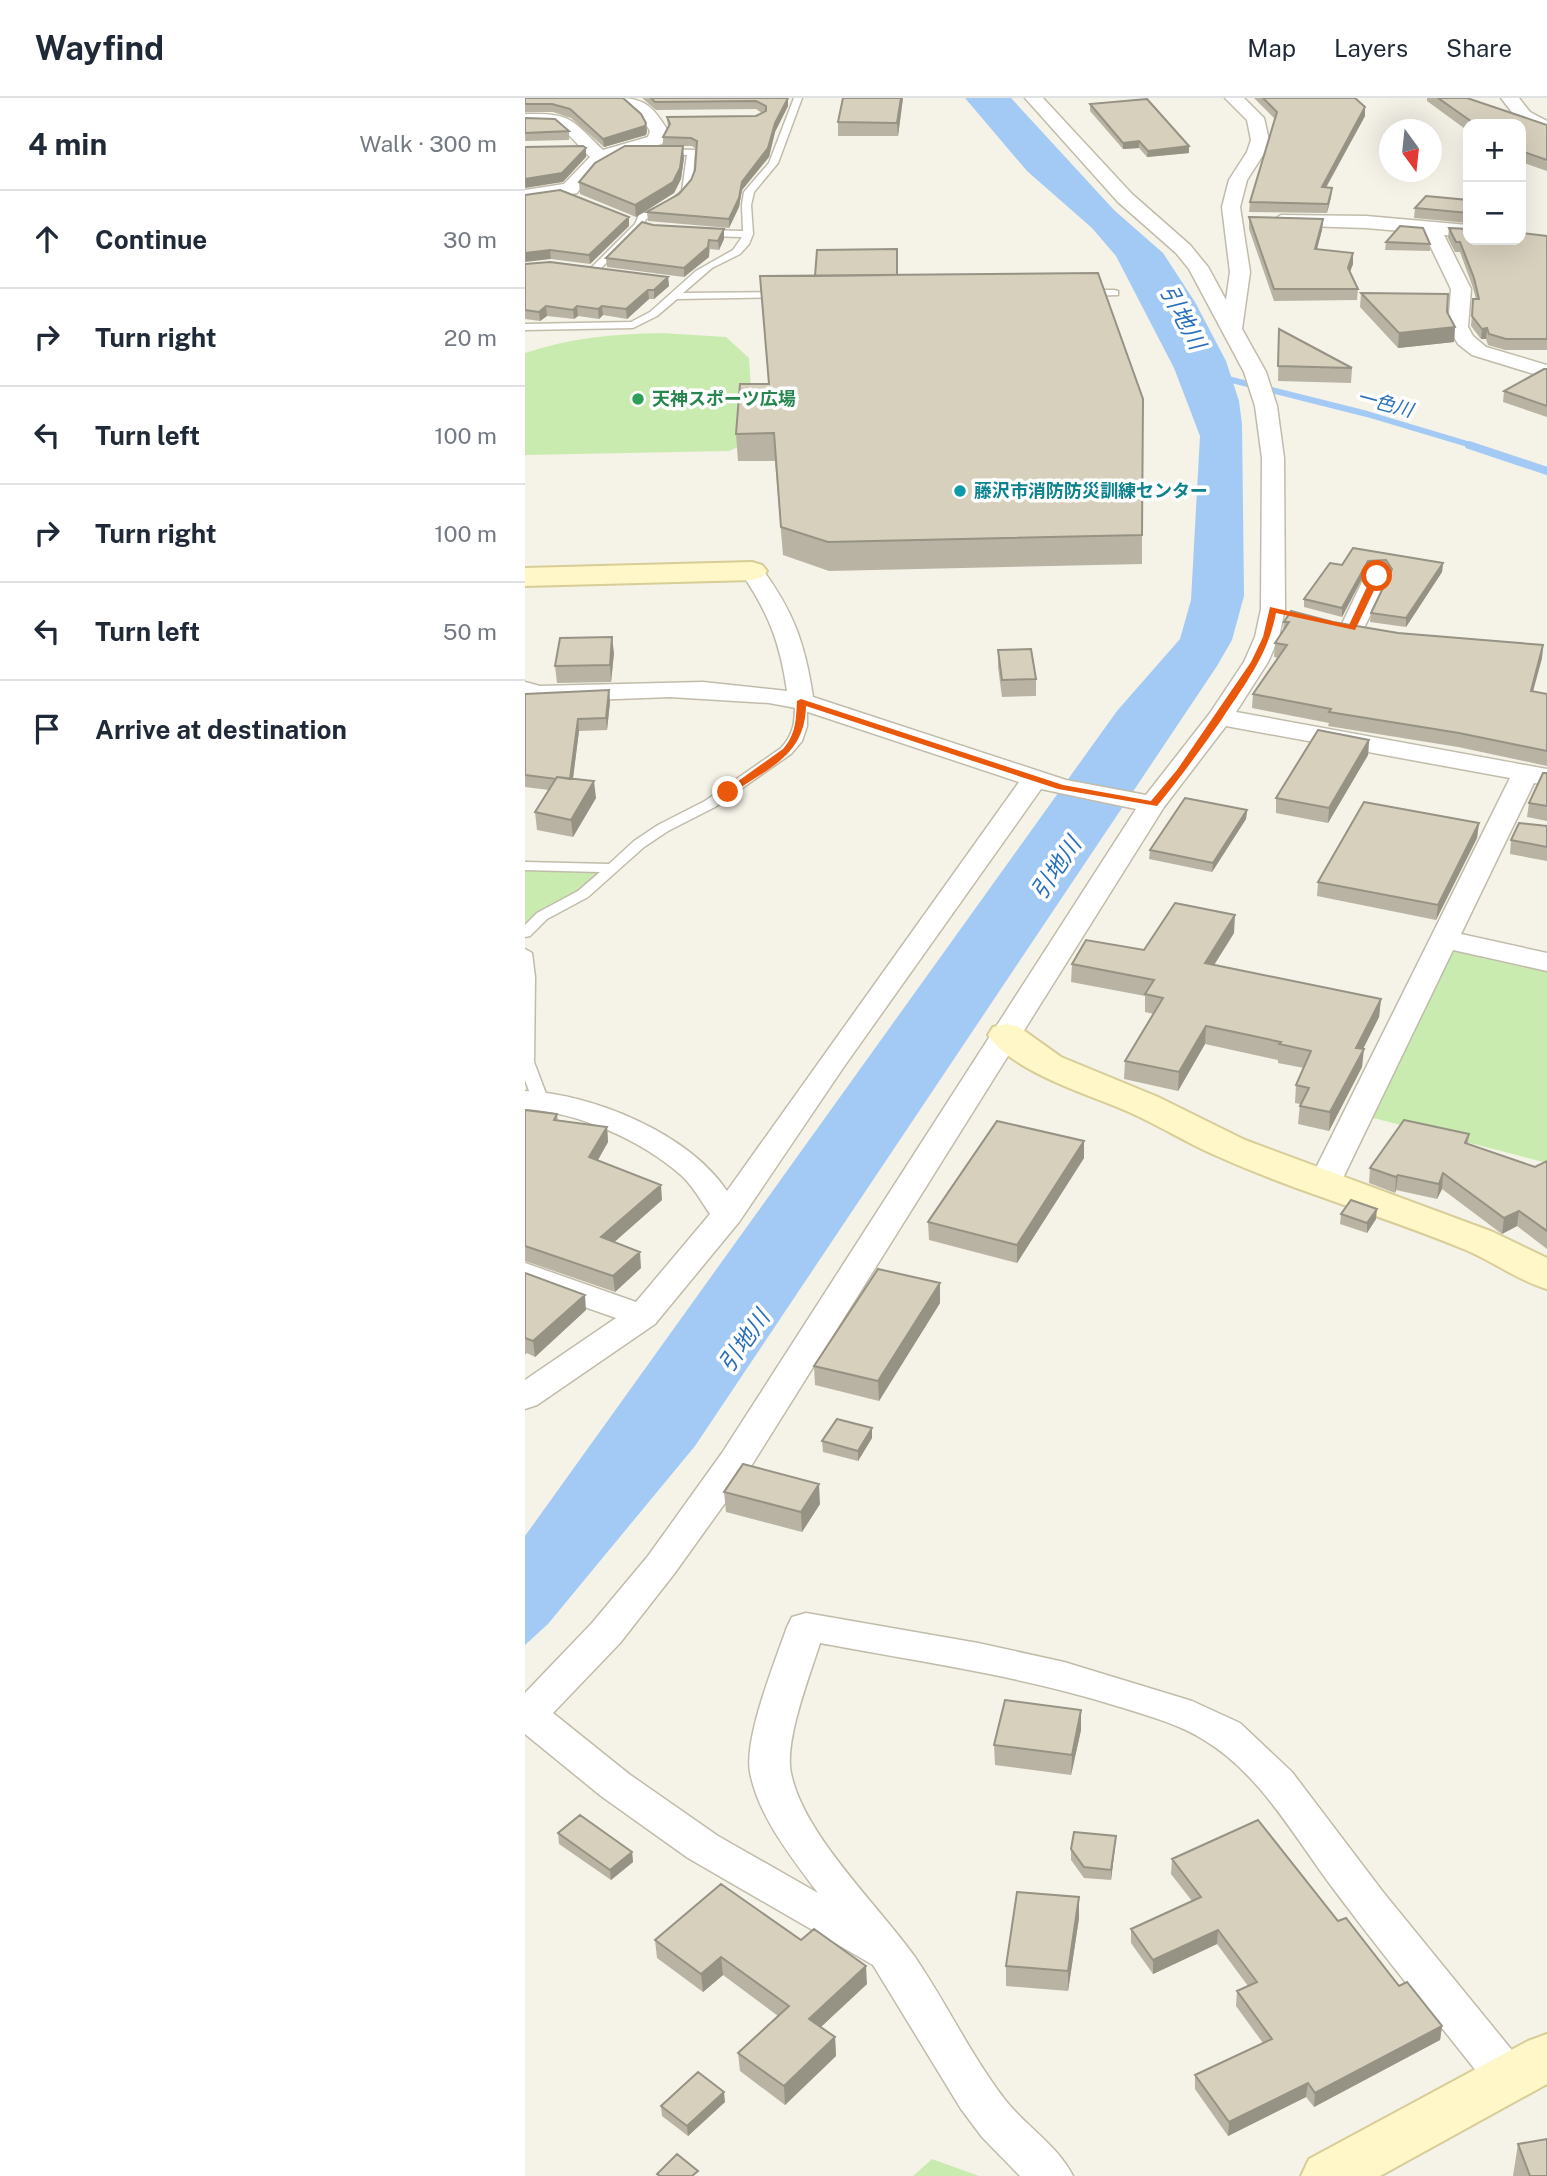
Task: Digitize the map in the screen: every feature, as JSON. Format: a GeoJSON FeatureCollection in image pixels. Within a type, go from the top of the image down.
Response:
{"type":"FeatureCollection","features":[{"type":"Feature","properties":{"kind":"street"},"geometry":{"type":"LineString","coordinates":[[563,148],[594,152],[621,150],[656,140],[659,131],[651,118],[627,98]]}},
{"type":"Feature","properties":{"kind":"street"},"geometry":{"type":"LineString","coordinates":[[890,1956],[703,1846],[615,1785],[526,1717],[606,1633],[701,1511],[735,1462],[1006,1035],[1144,802],[1180,772],[1256,662],[1267,637],[1283,613],[1271,435],[1260,388],[1231,328],[1198,267],[1183,249],[1125,198],[1034,98]]}},
{"type":"Feature","properties":{"kind":"street"},"geometry":{"type":"LineString","coordinates":[[1231,328],[1240,272],[1232,220],[1234,191],[1259,139],[1255,118],[1234,98]]}},
{"type":"Feature","properties":{"kind":"street"},"geometry":{"type":"LineString","coordinates":[[1510,98],[1524,116],[1547,128]]}},
{"type":"Feature","properties":{"kind":"street"},"geometry":{"type":"LineString","coordinates":[[651,118],[677,117]]}},
{"type":"Feature","properties":{"kind":"street"},"geometry":{"type":"LineString","coordinates":[[525,119],[551,118],[572,123],[594,152]]}},
{"type":"Feature","properties":{"kind":"street"},"geometry":{"type":"LineString","coordinates":[[525,196],[566,194],[594,152]]}},
{"type":"Feature","properties":{"kind":"street"},"geometry":{"type":"LineString","coordinates":[[1232,220],[1366,222],[1463,231]]}},
{"type":"Feature","properties":{"kind":"street"},"geometry":{"type":"LineString","coordinates":[[1431,228],[1461,289],[1458,327],[1465,340],[1479,351],[1547,372]]}},
{"type":"Feature","properties":{"kind":"street"},"geometry":{"type":"LineString","coordinates":[[525,577],[752,571],[767,589],[791,637],[801,701]]}},
{"type":"Feature","properties":{"kind":"street"},"geometry":{"type":"LineString","coordinates":[[1352,627],[1377,576]]}},
{"type":"Feature","properties":{"kind":"street"},"geometry":{"type":"LineString","coordinates":[[525,690],[538,694],[710,690],[763,692],[801,701],[1048,783],[1144,802]]}},
{"type":"Feature","properties":{"kind":"street"},"geometry":{"type":"LineString","coordinates":[[1220,717],[1536,776],[1512,825],[1444,939],[1325,1182]]}},
{"type":"Feature","properties":{"kind":"street"},"geometry":{"type":"LineString","coordinates":[[525,1397],[643,1316],[727,1215],[831,1064],[1048,783]]}},
{"type":"Feature","properties":{"kind":"street"},"geometry":{"type":"LineString","coordinates":[[1444,939],[1547,962]]}},
{"type":"Feature","properties":{"kind":"street"},"geometry":{"type":"LineString","coordinates":[[1006,1035],[1048,1065],[1145,1105],[1231,1148],[1479,1241],[1523,1261],[1547,1276]]}},
{"type":"Feature","properties":{"kind":"street"},"geometry":{"type":"LineString","coordinates":[[532,1099],[597,1117],[657,1143],[693,1169],[727,1215]]}},
{"type":"Feature","properties":{"kind":"street"},"geometry":{"type":"LineString","coordinates":[[525,1274],[643,1316]]}},
{"type":"Feature","properties":{"kind":"street"},"geometry":{"type":"LineString","coordinates":[[1050,2176],[992,2117],[961,2073],[890,1956],[792,1825],[778,1798],[769,1769],[773,1739],[806,1627],[1037,1670],[1125,1693],[1186,1715],[1224,1733],[1253,1757],[1287,1796],[1350,1880],[1528,2067],[1329,2176]]}},
{"type":"Feature","properties":{"kind":"lane"},"geometry":{"type":"LineString","coordinates":[[525,327],[633,325],[645,321],[685,283],[711,264],[732,257],[745,243],[748,234],[747,198],[750,189],[774,162],[783,132],[798,98]]}},
{"type":"Feature","properties":{"kind":"lane"},"geometry":{"type":"LineString","coordinates":[[592,272],[640,225],[642,217],[673,203],[687,192],[692,152],[621,150]]}},
{"type":"Feature","properties":{"kind":"lane"},"geometry":{"type":"LineString","coordinates":[[624,219],[654,229]]}},
{"type":"Feature","properties":{"kind":"lane"},"geometry":{"type":"LineString","coordinates":[[698,232],[748,234]]}},
{"type":"Feature","properties":{"kind":"lane"},"geometry":{"type":"LineString","coordinates":[[578,270],[605,273]]}},
{"type":"Feature","properties":{"kind":"lane"},"geometry":{"type":"LineString","coordinates":[[671,281],[685,283]]}},
{"type":"Feature","properties":{"kind":"lane"},"geometry":{"type":"LineString","coordinates":[[1073,293],[1114,293]]}},
{"type":"Feature","properties":{"kind":"lane"},"geometry":{"type":"LineString","coordinates":[[671,296],[796,295]]}},
{"type":"Feature","properties":{"kind":"lane"},"geometry":{"type":"LineString","coordinates":[[525,933],[542,916],[583,894],[639,844],[663,828],[710,804],[786,751],[795,741],[801,726],[801,701]]}},
{"type":"Feature","properties":{"kind":"lane"},"geometry":{"type":"LineString","coordinates":[[525,866],[614,868]]}},
{"type":"Feature","properties":{"kind":"lane"},"geometry":{"type":"LineString","coordinates":[[525,953],[528,977],[526,1062],[532,1099]]}},
{"type":"Feature","properties":{"kind":"green space","name":"天神スポーツ広場"},"geometry":{"type":"Polygon","coordinates":[[[661,333],[726,337],[749,358],[754,440],[729,451],[525,455],[525,353],[592,338],[661,333]]]}},
{"type":"Feature","properties":{"kind":"green space"},"geometry":{"type":"Polygon","coordinates":[[[525,866],[614,868],[525,933],[525,866]]]}},
{"type":"Feature","properties":{"kind":"green space"},"geometry":{"type":"Polygon","coordinates":[[[1444,939],[1547,962],[1547,1163],[1358,1114],[1444,939]]]}},
{"type":"Feature","properties":{"kind":"green space"},"geometry":{"type":"Polygon","coordinates":[[[932,2159],[979,2176],[913,2176],[932,2159]]]}},
{"type":"Feature","properties":{"kind":"water","name":"引地川"},"geometry":{"type":"Polygon","coordinates":[[[965,98],[1011,98],[1114,210],[1163,253],[1195,302],[1226,361],[1239,401],[1242,424],[1244,596],[1232,640],[695,1446],[548,1624],[525,1645],[525,1536],[1117,711],[1180,639],[1191,600],[1200,436],[1174,368],[1116,256],[1092,228],[1027,171],[965,98]]]}},
{"type":"Feature","properties":{"kind":"building"},"geometry":{"type":"Polygon","coordinates":[[[525,98],[623,98],[641,114],[646,123],[645,126],[603,139],[570,109],[552,104],[525,104],[525,98]]]}},
{"type":"Feature","properties":{"kind":"building"},"geometry":{"type":"Polygon","coordinates":[[[651,98],[788,98],[775,123],[768,148],[742,182],[739,198],[729,219],[647,212],[679,194],[691,180],[695,170],[697,141],[691,138],[663,137],[670,124],[667,117],[756,116],[766,111],[766,106],[756,101],[655,102],[651,98]]]}},
{"type":"Feature","properties":{"kind":"building"},"geometry":{"type":"Polygon","coordinates":[[[843,98],[901,98],[897,123],[838,122],[843,98]]]}},
{"type":"Feature","properties":{"kind":"building"},"geometry":{"type":"Polygon","coordinates":[[[1263,98],[1355,98],[1365,107],[1322,187],[1332,188],[1328,204],[1250,202],[1277,112],[1263,98]]]}},
{"type":"Feature","properties":{"kind":"building"},"geometry":{"type":"Polygon","coordinates":[[[1438,98],[1467,98],[1547,125],[1547,160],[1526,153],[1526,119],[1468,119],[1438,98]]]}},
{"type":"Feature","properties":{"kind":"building"},"geometry":{"type":"Polygon","coordinates":[[[1147,99],[1189,146],[1148,151],[1139,141],[1123,143],[1090,104],[1147,99]]]}},
{"type":"Feature","properties":{"kind":"building"},"geometry":{"type":"Polygon","coordinates":[[[525,118],[555,119],[569,131],[525,133],[525,118]]]}},
{"type":"Feature","properties":{"kind":"building"},"geometry":{"type":"Polygon","coordinates":[[[625,146],[683,146],[680,168],[673,182],[635,205],[579,182],[595,163],[625,146]]]}},
{"type":"Feature","properties":{"kind":"building"},"geometry":{"type":"Polygon","coordinates":[[[525,147],[586,148],[562,173],[525,179],[525,147]]]}},
{"type":"Feature","properties":{"kind":"building"},"geometry":{"type":"Polygon","coordinates":[[[560,190],[629,217],[589,255],[550,250],[525,253],[525,195],[560,190]]]}},
{"type":"Feature","properties":{"kind":"building"},"geometry":{"type":"Polygon","coordinates":[[[1426,196],[1463,200],[1463,213],[1415,208],[1426,196]]]}},
{"type":"Feature","properties":{"kind":"building"},"geometry":{"type":"Polygon","coordinates":[[[1249,217],[1323,219],[1315,249],[1353,253],[1348,268],[1358,289],[1274,289],[1249,217]]]}},
{"type":"Feature","properties":{"kind":"building"},"geometry":{"type":"Polygon","coordinates":[[[642,222],[724,229],[718,241],[709,240],[708,247],[684,268],[606,258],[642,222]]]}},
{"type":"Feature","properties":{"kind":"building"},"geometry":{"type":"Polygon","coordinates":[[[1400,226],[1423,228],[1430,244],[1386,242],[1400,226]]]}},
{"type":"Feature","properties":{"kind":"building"},"geometry":{"type":"Polygon","coordinates":[[[1449,228],[1463,229],[1463,245],[1526,245],[1526,234],[1547,236],[1547,339],[1506,339],[1489,334],[1487,328],[1482,329],[1472,316],[1473,299],[1479,299],[1474,278],[1460,242],[1456,242],[1449,228]]]}},
{"type":"Feature","properties":{"kind":"building"},"geometry":{"type":"Polygon","coordinates":[[[897,249],[897,275],[815,276],[817,250],[897,249]]]}},
{"type":"Feature","properties":{"kind":"building"},"geometry":{"type":"Polygon","coordinates":[[[550,262],[668,277],[626,309],[577,306],[573,310],[546,306],[539,312],[525,310],[525,264],[550,262]]]}},
{"type":"Feature","properties":{"kind":"building","name":"藤沢市消防防災訓練センター"},"geometry":{"type":"Polygon","coordinates":[[[1098,273],[1143,399],[1142,535],[828,542],[781,527],[774,433],[736,434],[740,384],[769,384],[760,276],[1098,273]]]}},
{"type":"Feature","properties":{"kind":"building"},"geometry":{"type":"Polygon","coordinates":[[[1361,293],[1448,294],[1447,312],[1455,327],[1399,333],[1361,293]]]}},
{"type":"Feature","properties":{"kind":"building"},"geometry":{"type":"Polygon","coordinates":[[[1279,329],[1352,368],[1278,366],[1279,329]]]}},
{"type":"Feature","properties":{"kind":"building"},"geometry":{"type":"Polygon","coordinates":[[[1547,369],[1547,406],[1504,391],[1547,369]]]}},
{"type":"Feature","properties":{"kind":"building"},"geometry":{"type":"Polygon","coordinates":[[[1353,548],[1443,563],[1406,618],[1371,613],[1392,569],[1386,560],[1368,561],[1342,608],[1304,599],[1330,563],[1342,565],[1353,548]]]}},
{"type":"Feature","properties":{"kind":"building"},"geometry":{"type":"Polygon","coordinates":[[[1291,611],[1333,622],[1398,633],[1543,645],[1531,691],[1547,694],[1547,751],[1459,733],[1329,712],[1331,709],[1253,694],[1287,645],[1275,643],[1289,622],[1284,622],[1291,611]]]}},
{"type":"Feature","properties":{"kind":"building"},"geometry":{"type":"Polygon","coordinates":[[[612,637],[610,665],[555,666],[560,638],[612,637]]]}},
{"type":"Feature","properties":{"kind":"building"},"geometry":{"type":"Polygon","coordinates":[[[1031,649],[1036,679],[1002,680],[998,650],[1031,649]]]}},
{"type":"Feature","properties":{"kind":"building"},"geometry":{"type":"Polygon","coordinates":[[[609,690],[606,718],[578,719],[570,779],[525,775],[525,694],[609,690]]]}},
{"type":"Feature","properties":{"kind":"building"},"geometry":{"type":"Polygon","coordinates":[[[1318,730],[1369,740],[1329,808],[1276,798],[1318,730]]]}},
{"type":"Feature","properties":{"kind":"building"},"geometry":{"type":"Polygon","coordinates":[[[1543,773],[1547,773],[1547,806],[1529,803],[1543,773]]]}},
{"type":"Feature","properties":{"kind":"building"},"geometry":{"type":"Polygon","coordinates":[[[557,777],[594,781],[571,820],[535,812],[557,777]]]}},
{"type":"Feature","properties":{"kind":"building"},"geometry":{"type":"Polygon","coordinates":[[[1185,798],[1247,810],[1213,863],[1150,850],[1185,798]]]}},
{"type":"Feature","properties":{"kind":"building"},"geometry":{"type":"Polygon","coordinates":[[[1364,802],[1479,823],[1438,905],[1318,882],[1364,802]]]}},
{"type":"Feature","properties":{"kind":"building"},"geometry":{"type":"Polygon","coordinates":[[[1519,823],[1547,826],[1547,847],[1511,840],[1519,823]]]}},
{"type":"Feature","properties":{"kind":"building"},"geometry":{"type":"Polygon","coordinates":[[[1175,903],[1235,915],[1205,963],[1381,999],[1356,1048],[1364,1049],[1330,1112],[1300,1106],[1309,1088],[1296,1085],[1311,1051],[1279,1044],[1281,1042],[1206,1026],[1179,1072],[1125,1061],[1163,998],[1145,994],[1154,980],[1072,964],[1086,940],[1144,950],[1175,903]]]}},
{"type":"Feature","properties":{"kind":"building"},"geometry":{"type":"Polygon","coordinates":[[[525,1110],[557,1114],[554,1120],[607,1127],[589,1157],[661,1185],[601,1237],[640,1252],[613,1276],[525,1246],[525,1110]]]}},
{"type":"Feature","properties":{"kind":"building"},"geometry":{"type":"Polygon","coordinates":[[[1404,1120],[1469,1134],[1465,1143],[1535,1167],[1547,1161],[1547,1231],[1519,1211],[1504,1218],[1443,1173],[1439,1184],[1398,1175],[1396,1177],[1370,1168],[1404,1120]]]}},
{"type":"Feature","properties":{"kind":"building"},"geometry":{"type":"Polygon","coordinates":[[[997,1121],[1084,1141],[1017,1245],[928,1222],[997,1121]]]}},
{"type":"Feature","properties":{"kind":"building"},"geometry":{"type":"Polygon","coordinates":[[[1351,1200],[1377,1209],[1367,1223],[1341,1214],[1351,1200]]]}},
{"type":"Feature","properties":{"kind":"building"},"geometry":{"type":"Polygon","coordinates":[[[878,1269],[940,1283],[878,1381],[814,1366],[878,1269]]]}},
{"type":"Feature","properties":{"kind":"building"},"geometry":{"type":"Polygon","coordinates":[[[525,1273],[585,1295],[533,1341],[525,1338],[525,1273]]]}},
{"type":"Feature","properties":{"kind":"building"},"geometry":{"type":"Polygon","coordinates":[[[837,1419],[872,1428],[858,1451],[822,1441],[837,1419]]]}},
{"type":"Feature","properties":{"kind":"building"},"geometry":{"type":"Polygon","coordinates":[[[743,1464],[819,1484],[801,1512],[724,1492],[743,1464]]]}},
{"type":"Feature","properties":{"kind":"building"},"geometry":{"type":"Polygon","coordinates":[[[1005,1700],[1081,1710],[1072,1755],[994,1745],[1005,1700]]]}},
{"type":"Feature","properties":{"kind":"building"},"geometry":{"type":"Polygon","coordinates":[[[580,1815],[632,1852],[610,1870],[558,1833],[580,1815]]]}},
{"type":"Feature","properties":{"kind":"building"},"geometry":{"type":"Polygon","coordinates":[[[1258,1820],[1338,1921],[1346,1918],[1399,1986],[1407,1982],[1442,2026],[1315,2093],[1308,2083],[1229,2122],[1195,2075],[1272,2039],[1237,1991],[1257,1982],[1218,1930],[1153,1960],[1131,1929],[1201,1897],[1172,1859],[1258,1820]]]}},
{"type":"Feature","properties":{"kind":"building"},"geometry":{"type":"Polygon","coordinates":[[[1074,1832],[1116,1836],[1111,1870],[1084,1867],[1071,1849],[1074,1832]]]}},
{"type":"Feature","properties":{"kind":"building"},"geometry":{"type":"Polygon","coordinates":[[[721,1884],[801,1940],[814,1929],[866,1966],[809,2019],[835,2037],[784,2086],[738,2053],[789,2006],[721,1957],[701,1974],[655,1940],[721,1884]]]}},
{"type":"Feature","properties":{"kind":"building"},"geometry":{"type":"Polygon","coordinates":[[[1017,1892],[1079,1897],[1068,1971],[1006,1966],[1017,1892]]]}},
{"type":"Feature","properties":{"kind":"building"},"geometry":{"type":"Polygon","coordinates":[[[698,2072],[724,2092],[687,2126],[661,2106],[698,2072]]]}},
{"type":"Feature","properties":{"kind":"building"},"geometry":{"type":"Polygon","coordinates":[[[1547,2139],[1547,2176],[1530,2176],[1518,2144],[1547,2139]]]}},
{"type":"Feature","properties":{"kind":"building"},"geometry":{"type":"Polygon","coordinates":[[[677,2154],[698,2171],[692,2176],[657,2174],[677,2154]]]}},
{"type":"Feature","properties":{"kind":"waterway","name":"一色川"},"geometry":{"type":"LineString","coordinates":[[1220,377],[1367,414],[1474,446]]}},
{"type":"Feature","properties":{"kind":"waterway","name":"一色川"},"geometry":{"type":"LineString","coordinates":[[1469,445],[1547,471]]}},
{"type":"Feature","properties":{"kind":"place","name":"天神スポーツ広場"},"geometry":{"type":"Point","coordinates":[638,399]}},
{"type":"Feature","properties":{"kind":"place","name":"藤沢市消防防災訓練センター"},"geometry":{"type":"Point","coordinates":[960,491]}},
{"type":"Feature","properties":{"kind":"route"},"geometry":{"type":"LineString","coordinates":[[728,792],[744,778],[786,751],[795,741],[801,726],[801,701],[1061,787],[1153,804],[1220,717],[1256,662],[1267,637],[1273,609],[1293,616],[1352,628],[1377,576]]}}]}
